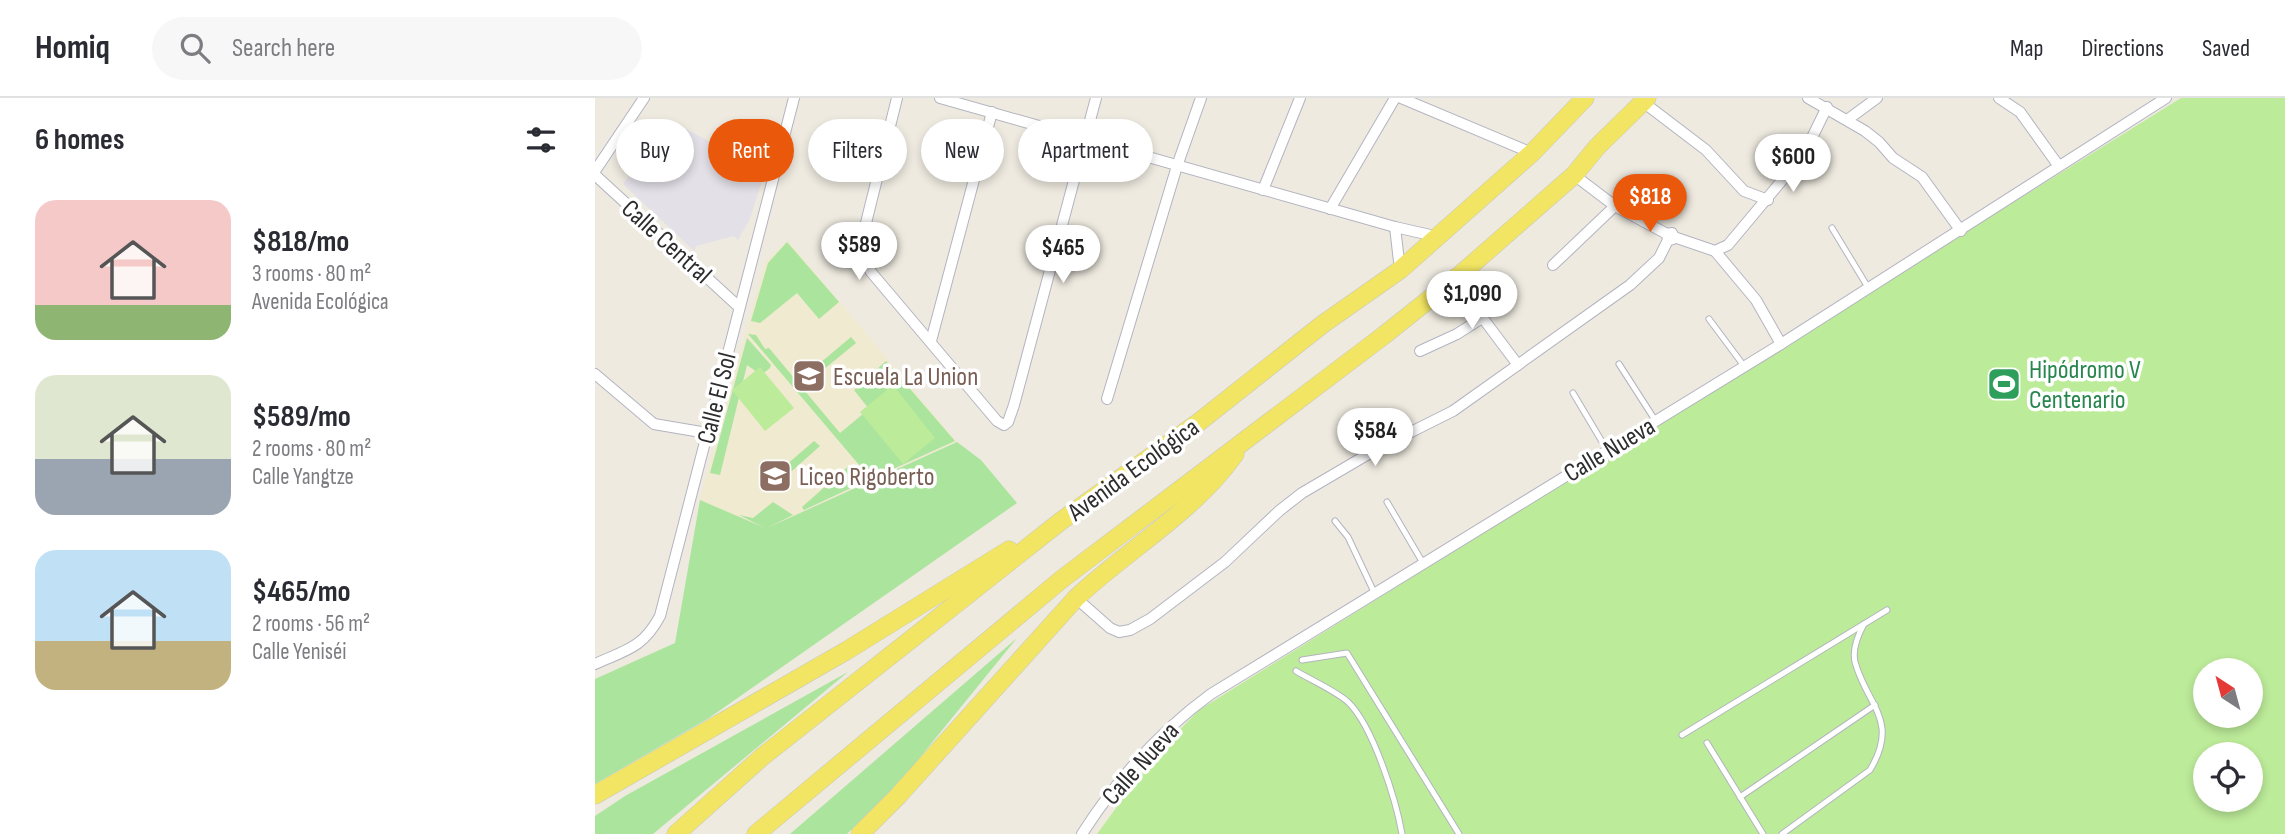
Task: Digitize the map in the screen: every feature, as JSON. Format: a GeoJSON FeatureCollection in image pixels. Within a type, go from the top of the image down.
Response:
{"type":"FeatureCollection","features":[{"type":"Feature","properties":{"kind":"main road","name":"Avenida Ecológica"},"geometry":{"type":"LineString","coordinates":[[676,834],[762,757],[1061,521],[1199,422],[1322,324],[1400,270],[1532,153],[1585,98]]}},
{"type":"Feature","properties":{"kind":"main road","name":"Avenida Ecológica"},"geometry":{"type":"LineString","coordinates":[[756,834],[1062,579],[1461,274],[1574,175],[1597,147],[1645,100]]}},
{"type":"Feature","properties":{"kind":"main road"},"geometry":{"type":"LineString","coordinates":[[860,834],[898,796],[1076,598],[1198,498],[1225,468],[1248,436]]}},
{"type":"Feature","properties":{"kind":"main road"},"geometry":{"type":"LineString","coordinates":[[595,795],[846,651],[995,558],[1061,521]]}},
{"type":"Feature","properties":{"kind":"street"},"geometry":{"type":"LineString","coordinates":[[595,173],[644,98]]}},
{"type":"Feature","properties":{"kind":"street","name":"Calle El Sol"},"geometry":{"type":"LineString","coordinates":[[595,664],[640,644],[651,633],[660,616],[795,98]]}},
{"type":"Feature","properties":{"kind":"street"},"geometry":{"type":"LineString","coordinates":[[897,98],[862,239],[862,253],[871,272],[997,421],[1004,425],[1008,422],[1014,405],[1072,182]]}},
{"type":"Feature","properties":{"kind":"street"},"geometry":{"type":"LineString","coordinates":[[940,98],[1018,119]]}},
{"type":"Feature","properties":{"kind":"street"},"geometry":{"type":"LineString","coordinates":[[1090,119],[1096,98]]}},
{"type":"Feature","properties":{"kind":"street"},"geometry":{"type":"LineString","coordinates":[[1107,399],[1177,166],[1201,98]]}},
{"type":"Feature","properties":{"kind":"street"},"geometry":{"type":"LineString","coordinates":[[1263,190],[1300,98]]}},
{"type":"Feature","properties":{"kind":"street"},"geometry":{"type":"LineString","coordinates":[[1330,209],[1395,98]]}},
{"type":"Feature","properties":{"kind":"street"},"geometry":{"type":"LineString","coordinates":[[1401,98],[1532,153]]}},
{"type":"Feature","properties":{"kind":"street"},"geometry":{"type":"LineString","coordinates":[[1808,98],[1827,107],[1879,142],[1893,158],[1925,180],[1961,231]]}},
{"type":"Feature","properties":{"kind":"street"},"geometry":{"type":"LineString","coordinates":[[1847,120],[1877,98]]}},
{"type":"Feature","properties":{"kind":"street"},"geometry":{"type":"LineString","coordinates":[[1999,98],[2020,112],[2058,165]]}},
{"type":"Feature","properties":{"kind":"street","name":"Calle Nueva"},"geometry":{"type":"LineString","coordinates":[[1082,834],[1122,779],[1158,739],[1211,694],[1869,289],[2163,99]]}},
{"type":"Feature","properties":{"kind":"street"},"geometry":{"type":"LineString","coordinates":[[1645,100],[1706,150],[1744,191],[1768,200]]}},
{"type":"Feature","properties":{"kind":"street"},"geometry":{"type":"LineString","coordinates":[[1714,251],[1728,245],[1768,200],[1804,154],[1827,107]]}},
{"type":"Feature","properties":{"kind":"street"},"geometry":{"type":"LineString","coordinates":[[931,341],[992,112]]}},
{"type":"Feature","properties":{"kind":"street"},"geometry":{"type":"LineString","coordinates":[[1153,159],[1439,237]]}},
{"type":"Feature","properties":{"kind":"street","name":"Calle Central"},"geometry":{"type":"LineString","coordinates":[[595,173],[739,307]]}},
{"type":"Feature","properties":{"kind":"street"},"geometry":{"type":"LineString","coordinates":[[1574,175],[1615,206],[1670,237],[1714,251],[1756,300],[1781,344]]}},
{"type":"Feature","properties":{"kind":"street"},"geometry":{"type":"LineString","coordinates":[[1553,265],[1615,206]]}},
{"type":"Feature","properties":{"kind":"street"},"geometry":{"type":"LineString","coordinates":[[1395,227],[1400,270]]}},
{"type":"Feature","properties":{"kind":"street"},"geometry":{"type":"LineString","coordinates":[[1076,598],[1109,628],[1119,632],[1130,630],[1150,619],[1225,562],[1302,493],[1377,449],[1453,411],[1630,285],[1659,258],[1670,237]]}},
{"type":"Feature","properties":{"kind":"street"},"geometry":{"type":"LineString","coordinates":[[1461,274],[1475,291],[1472,303],[1518,365]]}},
{"type":"Feature","properties":{"kind":"street"},"geometry":{"type":"LineString","coordinates":[[1420,351],[1451,338],[1482,318]]}},
{"type":"Feature","properties":{"kind":"street"},"geometry":{"type":"LineString","coordinates":[[595,374],[654,424],[707,433]]}},
{"type":"Feature","properties":{"kind":"lane"},"geometry":{"type":"LineString","coordinates":[[1832,229],[1869,289]]}},
{"type":"Feature","properties":{"kind":"lane"},"geometry":{"type":"LineString","coordinates":[[1709,319],[1744,366]]}},
{"type":"Feature","properties":{"kind":"lane"},"geometry":{"type":"LineString","coordinates":[[1619,364],[1655,421]]}},
{"type":"Feature","properties":{"kind":"lane"},"geometry":{"type":"LineString","coordinates":[[1573,393],[1607,450]]}},
{"type":"Feature","properties":{"kind":"lane"},"geometry":{"type":"LineString","coordinates":[[1387,502],[1423,563]]}},
{"type":"Feature","properties":{"kind":"lane"},"geometry":{"type":"LineString","coordinates":[[1335,521],[1348,537],[1374,593]]}},
{"type":"Feature","properties":{"kind":"lane"},"geometry":{"type":"LineString","coordinates":[[1682,734],[1887,610]]}},
{"type":"Feature","properties":{"kind":"lane"},"geometry":{"type":"LineString","coordinates":[[1782,834],[1870,770],[1877,757],[1883,732],[1881,721],[1855,661],[1857,642],[1864,624]]}},
{"type":"Feature","properties":{"kind":"lane"},"geometry":{"type":"LineString","coordinates":[[1302,660],[1347,653],[1459,834]]}},
{"type":"Feature","properties":{"kind":"lane"},"geometry":{"type":"LineString","coordinates":[[1296,671],[1348,702],[1357,715],[1373,744],[1389,785],[1402,834]]}},
{"type":"Feature","properties":{"kind":"lane"},"geometry":{"type":"LineString","coordinates":[[1740,797],[1875,705]]}},
{"type":"Feature","properties":{"kind":"lane"},"geometry":{"type":"LineString","coordinates":[[1707,743],[1763,834]]}},
{"type":"Feature","properties":{"kind":"shaded area"},"geometry":{"type":"Polygon","coordinates":[[[694,133],[708,141],[708,182],[762,182],[750,219],[738,240],[734,236],[696,246],[694,251],[623,184],[694,182],[694,133]]]}},
{"type":"Feature","properties":{"kind":"shaded area"},"geometry":{"type":"Polygon","coordinates":[[[788,240],[957,442],[766,528],[700,500],[765,262],[788,240]]]}},
{"type":"Feature","properties":{"kind":"green space","name":"Hipódromo V Centenario"},"geometry":{"type":"Polygon","coordinates":[[[2181,98],[2285,98],[2285,834],[1097,834],[1155,755],[1199,710],[2181,98]]]}},
{"type":"Feature","properties":{"kind":"green space"},"geometry":{"type":"Polygon","coordinates":[[[787,242],[839,302],[819,319],[797,293],[760,323],[751,321],[768,263],[787,242]]]}},
{"type":"Feature","properties":{"kind":"green space"},"geometry":{"type":"Polygon","coordinates":[[[748,334],[756,335],[765,349],[769,348],[840,433],[869,409],[854,390],[886,361],[955,441],[871,479],[748,334]]]}},
{"type":"Feature","properties":{"kind":"green space"},"geometry":{"type":"Polygon","coordinates":[[[851,337],[856,343],[818,374],[813,369],[851,337]]]}},
{"type":"Feature","properties":{"kind":"green space"},"geometry":{"type":"Polygon","coordinates":[[[747,338],[771,365],[761,375],[747,365],[720,475],[710,473],[747,338]]]}},
{"type":"Feature","properties":{"kind":"green space"},"geometry":{"type":"Polygon","coordinates":[[[760,367],[794,408],[765,431],[732,390],[760,367]]]}},
{"type":"Feature","properties":{"kind":"green space"},"geometry":{"type":"Polygon","coordinates":[[[893,385],[935,438],[903,464],[860,412],[893,385]]]}},
{"type":"Feature","properties":{"kind":"green space"},"geometry":{"type":"Polygon","coordinates":[[[814,441],[820,446],[784,478],[778,472],[814,441]]]}},
{"type":"Feature","properties":{"kind":"green space"},"geometry":{"type":"Polygon","coordinates":[[[957,442],[981,460],[1017,503],[709,718],[595,784],[595,679],[675,643],[700,500],[765,528],[739,515],[753,518],[773,502],[793,515],[767,528],[957,442]]]}},
{"type":"Feature","properties":{"kind":"green space"},"geometry":{"type":"Polygon","coordinates":[[[851,464],[866,481],[804,510],[802,507],[851,464]]]}},
{"type":"Feature","properties":{"kind":"green space"},"geometry":{"type":"Polygon","coordinates":[[[1017,638],[900,782],[847,834],[790,834],[1017,638]]]}},
{"type":"Feature","properties":{"kind":"green space"},"geometry":{"type":"Polygon","coordinates":[[[848,672],[653,834],[595,834],[595,816],[625,796],[848,672]]]}},
{"type":"Feature","properties":{"kind":"place","name":"Escuela La Union"},"geometry":{"type":"Point","coordinates":[809,376]}},
{"type":"Feature","properties":{"kind":"place","name":"Hipódromo V Centenario"},"geometry":{"type":"Point","coordinates":[2004,384]}},
{"type":"Feature","properties":{"kind":"place","name":"Liceo Rigoberto"},"geometry":{"type":"Point","coordinates":[775,476]}}]}
